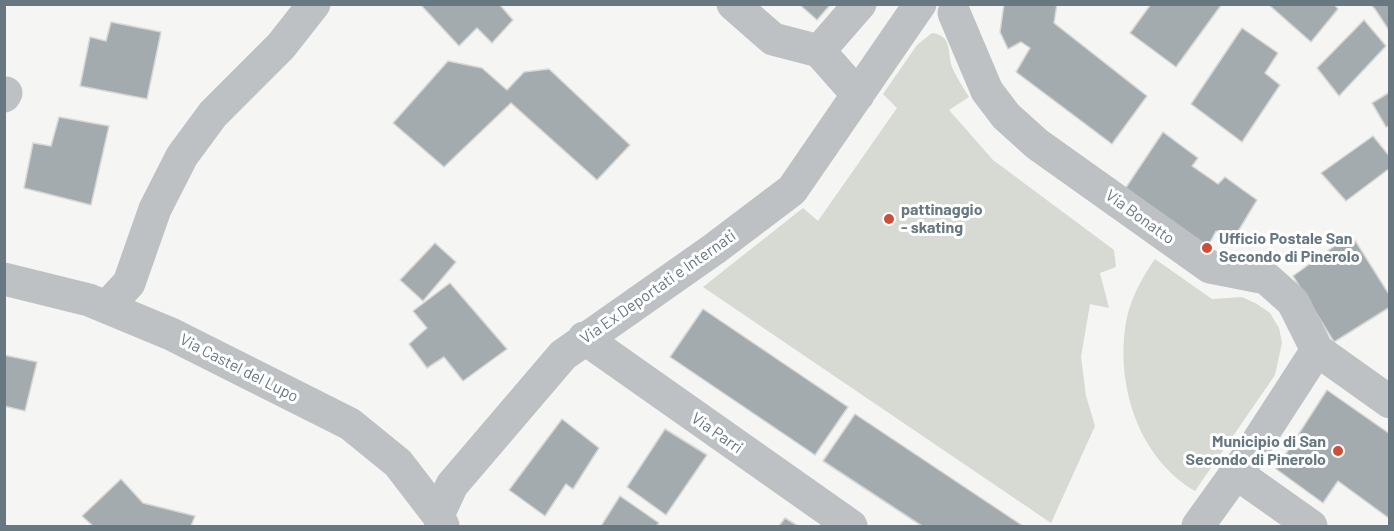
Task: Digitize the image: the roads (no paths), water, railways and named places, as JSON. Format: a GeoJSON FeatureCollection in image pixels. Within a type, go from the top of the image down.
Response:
{"type":"FeatureCollection","features":[{"type":"Feature","properties":{"kind":"street"},"geometry":{"type":"LineString","coordinates":[[107,307],[129,283],[155,209],[182,156],[213,114],[280,46],[314,4]]}},
{"type":"Feature","properties":{"kind":"street"},"geometry":{"type":"LineString","coordinates":[[733,4],[772,39],[819,51],[858,95]]}},
{"type":"Feature","properties":{"kind":"street"},"geometry":{"type":"LineString","coordinates":[[819,51],[860,4]]}},
{"type":"Feature","properties":{"kind":"street","name":"Via Bonatto"},"geometry":{"type":"LineString","coordinates":[[950,7],[987,92],[1006,116],[1037,144],[1210,267],[1266,278],[1293,302],[1317,350],[1389,402]]}},
{"type":"Feature","properties":{"kind":"street","name":"Via Ex Deportati e Internati"},"geometry":{"type":"LineString","coordinates":[[441,520],[452,485],[563,355],[584,338],[714,249],[792,190],[879,63],[950,7]]}},
{"type":"Feature","properties":{"kind":"street","name":"Via Castel del Lupo"},"geometry":{"type":"LineString","coordinates":[[4,279],[89,300],[107,307],[171,334],[350,424],[398,463],[441,520]]}},
{"type":"Feature","properties":{"kind":"street","name":"Via Parri"},"geometry":{"type":"LineString","coordinates":[[584,338],[851,526]]}},
{"type":"Feature","properties":{"kind":"street"},"geometry":{"type":"LineString","coordinates":[[1198,526],[1317,350]]}},
{"type":"Feature","properties":{"kind":"street"},"geometry":{"type":"LineString","coordinates":[[1236,473],[1311,526]]}},
{"type":"Feature","properties":{"kind":"place","name":"pattinaggio - skating"},"geometry":{"type":"Point","coordinates":[889,219]}},
{"type":"Feature","properties":{"kind":"place","name":"Ufficio Postale San Secondo di Pinerolo"},"geometry":{"type":"Point","coordinates":[1207,248]}},
{"type":"Feature","properties":{"kind":"place","name":"Municipio di San Secondo di Pinerolo"},"geometry":{"type":"Point","coordinates":[1338,451]}}]}
